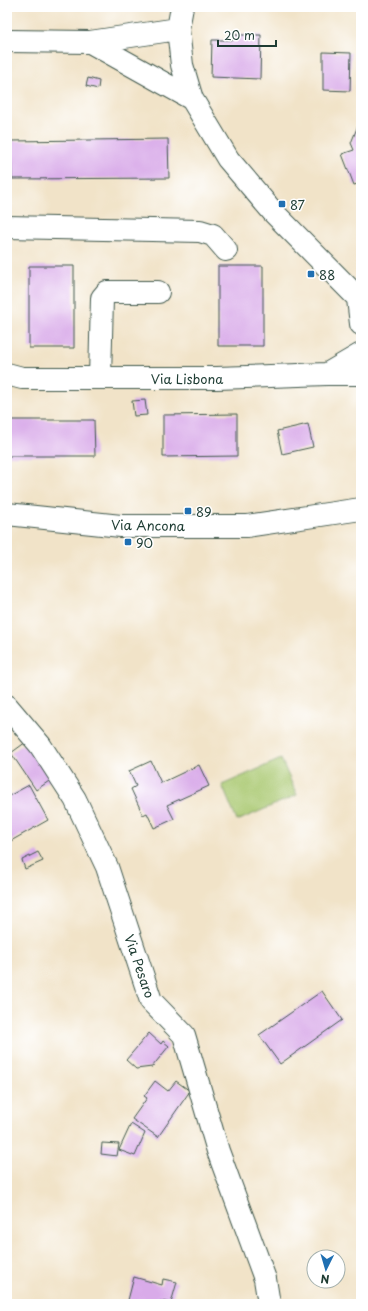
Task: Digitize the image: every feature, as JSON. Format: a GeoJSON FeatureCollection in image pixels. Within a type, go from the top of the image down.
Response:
{"type":"FeatureCollection","features":[{"type":"Feature","properties":{"kind":"street"},"geometry":{"type":"LineString","coordinates":[[182,7],[178,29],[182,65],[192,100],[228,159],[273,212],[360,300],[361,324]]}},
{"type":"Feature","properties":{"kind":"street"},"geometry":{"type":"LineString","coordinates":[[7,41],[90,42],[178,29]]}},
{"type":"Feature","properties":{"kind":"street"},"geometry":{"type":"LineString","coordinates":[[90,42],[192,100]]}},
{"type":"Feature","properties":{"kind":"street"},"geometry":{"type":"LineString","coordinates":[[7,227],[200,231],[212,236],[226,250]]}},
{"type":"Feature","properties":{"kind":"street"},"geometry":{"type":"LineString","coordinates":[[100,378],[102,298],[107,292],[158,292]]}},
{"type":"Feature","properties":{"kind":"street","name":"Via Lisbona"},"geometry":{"type":"LineString","coordinates":[[7,374],[22,378],[217,378],[327,374],[361,354]]}},
{"type":"Feature","properties":{"kind":"street"},"geometry":{"type":"LineString","coordinates":[[327,374],[361,374]]}},
{"type":"Feature","properties":{"kind":"street","name":"Via Ancona"},"geometry":{"type":"LineString","coordinates":[[7,514],[121,526],[247,526],[361,509]]}},
{"type":"Feature","properties":{"kind":"street","name":"Via Pesaro"},"geometry":{"type":"LineString","coordinates":[[7,706],[40,745],[75,799],[107,866],[151,1001],[184,1035],[218,1151],[265,1279],[269,1304]]}},
{"type":"Feature","properties":{"kind":"green space"},"geometry":{"type":"Polygon","coordinates":[[[281,759],[297,795],[237,821],[222,785],[281,759]]]}},
{"type":"Feature","properties":{"kind":"building"},"geometry":{"type":"Polygon","coordinates":[[[234,35],[261,35],[260,79],[211,77],[212,40],[234,40],[234,35]]]}},
{"type":"Feature","properties":{"kind":"building"},"geometry":{"type":"Polygon","coordinates":[[[323,52],[351,53],[350,91],[323,90],[323,52]]]}},
{"type":"Feature","properties":{"kind":"building"},"geometry":{"type":"Polygon","coordinates":[[[88,78],[99,81],[98,89],[86,86],[88,78]]]}},
{"type":"Feature","properties":{"kind":"building"},"geometry":{"type":"Polygon","coordinates":[[[359,123],[361,124],[361,183],[354,185],[342,154],[354,150],[351,143],[359,123]]]}},
{"type":"Feature","properties":{"kind":"building"},"geometry":{"type":"Polygon","coordinates":[[[168,139],[169,178],[12,179],[11,141],[168,139]]]}},
{"type":"Feature","properties":{"kind":"building"},"geometry":{"type":"Polygon","coordinates":[[[29,266],[74,266],[74,348],[29,348],[29,266]]]}},
{"type":"Feature","properties":{"kind":"building"},"geometry":{"type":"Polygon","coordinates":[[[218,266],[263,266],[263,346],[218,346],[218,266]]]}},
{"type":"Feature","properties":{"kind":"building"},"geometry":{"type":"Polygon","coordinates":[[[145,400],[147,415],[134,416],[132,401],[145,400]]]}},
{"type":"Feature","properties":{"kind":"building"},"geometry":{"type":"Polygon","coordinates":[[[237,414],[237,456],[163,457],[163,415],[237,414]]]}},
{"type":"Feature","properties":{"kind":"building"},"geometry":{"type":"Polygon","coordinates":[[[7,420],[94,420],[95,456],[7,456],[7,420]]]}},
{"type":"Feature","properties":{"kind":"building"},"geometry":{"type":"Polygon","coordinates":[[[308,424],[313,447],[282,454],[277,431],[308,424]]]}},
{"type":"Feature","properties":{"kind":"building"},"geometry":{"type":"Polygon","coordinates":[[[26,742],[52,779],[36,790],[11,753],[26,742]]]}},
{"type":"Feature","properties":{"kind":"building"},"geometry":{"type":"Polygon","coordinates":[[[151,761],[161,783],[199,765],[209,786],[167,805],[174,819],[154,828],[147,813],[143,815],[131,789],[136,786],[129,771],[151,761]]]}},
{"type":"Feature","properties":{"kind":"building"},"geometry":{"type":"Polygon","coordinates":[[[29,785],[48,820],[9,842],[7,838],[7,797],[29,785]]]}},
{"type":"Feature","properties":{"kind":"building"},"geometry":{"type":"Polygon","coordinates":[[[38,852],[43,861],[25,869],[22,860],[38,852]]]}},
{"type":"Feature","properties":{"kind":"building"},"geometry":{"type":"Polygon","coordinates":[[[322,991],[342,1020],[280,1064],[259,1035],[322,991]]]}},
{"type":"Feature","properties":{"kind":"building"},"geometry":{"type":"Polygon","coordinates":[[[149,1033],[161,1044],[163,1041],[169,1046],[152,1067],[136,1069],[126,1060],[149,1033]]]}},
{"type":"Feature","properties":{"kind":"building"},"geometry":{"type":"Polygon","coordinates":[[[155,1081],[168,1091],[176,1081],[190,1091],[158,1137],[132,1119],[147,1098],[144,1096],[155,1081]]]}},
{"type":"Feature","properties":{"kind":"building"},"geometry":{"type":"Polygon","coordinates":[[[131,1124],[145,1133],[135,1156],[119,1150],[131,1124]]]}},
{"type":"Feature","properties":{"kind":"building"},"geometry":{"type":"Polygon","coordinates":[[[102,1143],[119,1144],[117,1156],[101,1154],[102,1143]]]}},
{"type":"Feature","properties":{"kind":"building"},"geometry":{"type":"Polygon","coordinates":[[[134,1277],[162,1285],[163,1279],[177,1282],[171,1303],[160,1301],[159,1304],[127,1304],[134,1277]]]}},
{"type":"Feature","properties":{"kind":"place","name":"87"},"geometry":{"type":"Point","coordinates":[282,204]}},
{"type":"Feature","properties":{"kind":"place","name":"88"},"geometry":{"type":"Point","coordinates":[311,274]}},
{"type":"Feature","properties":{"kind":"place","name":"89"},"geometry":{"type":"Point","coordinates":[188,511]}},
{"type":"Feature","properties":{"kind":"place","name":"90"},"geometry":{"type":"Point","coordinates":[128,542]}}]}
